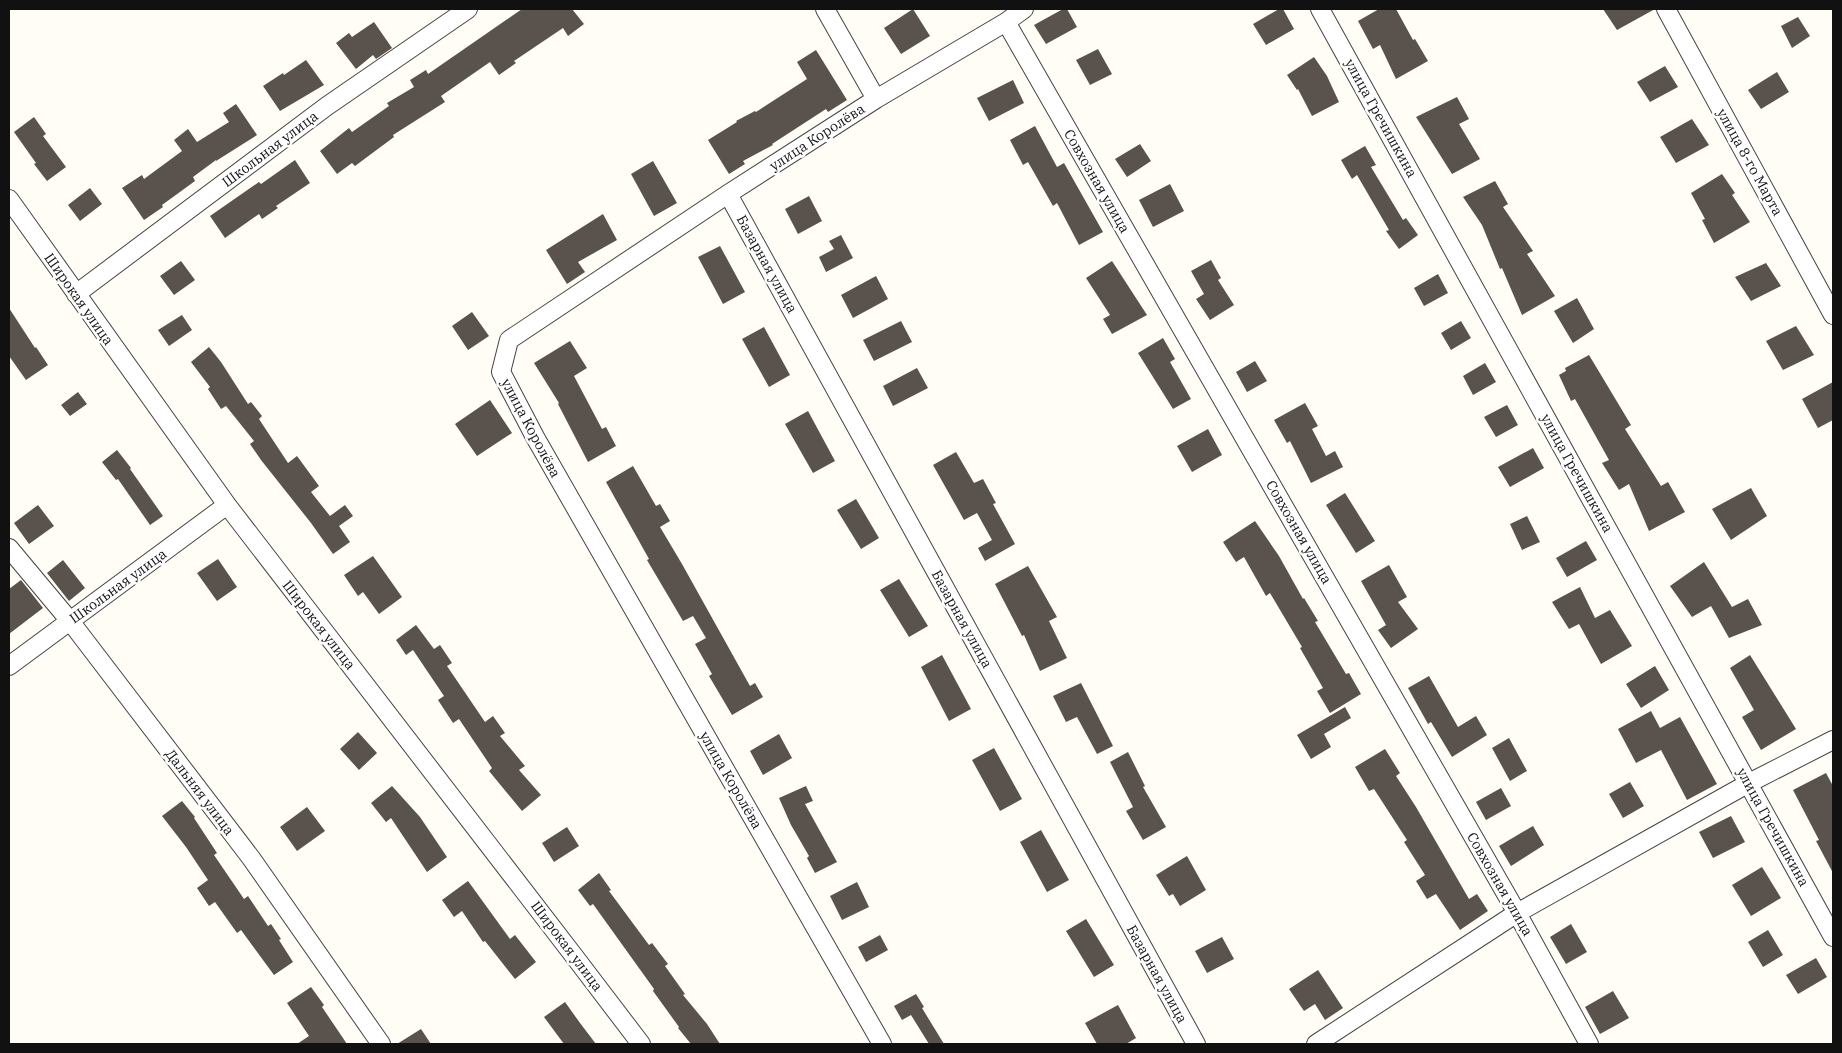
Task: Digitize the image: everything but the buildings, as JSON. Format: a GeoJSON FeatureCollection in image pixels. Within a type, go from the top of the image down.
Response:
{"type":"FeatureCollection","features":[{"type":"Feature","properties":{"kind":"street","name":"Школьная улица"},"geometry":{"type":"LineString","coordinates":[[76,294],[327,106],[468,9]]}},
{"type":"Feature","properties":{"kind":"street"},"geometry":{"type":"LineString","coordinates":[[825,9],[876,99]]}},
{"type":"Feature","properties":{"kind":"street","name":"улица Королёва"},"geometry":{"type":"LineString","coordinates":[[882,1044],[535,437],[501,372],[509,340],[728,194],[876,99],[1006,22],[1024,9]]}},
{"type":"Feature","properties":{"kind":"street","name":"улица Гречишкина"},"geometry":{"type":"LineString","coordinates":[[1320,9],[1833,937]]}},
{"type":"Feature","properties":{"kind":"street","name":"улица 8-го Марта"},"geometry":{"type":"LineString","coordinates":[[1666,9],[1833,315]]}},
{"type":"Feature","properties":{"kind":"street","name":"Совхозная улица"},"geometry":{"type":"LineString","coordinates":[[1006,22],[1518,913],[1589,1044]]}},
{"type":"Feature","properties":{"kind":"street","name":"Базарная улица"},"geometry":{"type":"LineString","coordinates":[[728,194],[1196,1044]]}},
{"type":"Feature","properties":{"kind":"street","name":"Широкая улица"},"geometry":{"type":"LineString","coordinates":[[9,199],[227,506],[641,1044]]}},
{"type":"Feature","properties":{"kind":"street","name":"Школьная улица"},"geometry":{"type":"LineString","coordinates":[[9,666],[227,506]]}},
{"type":"Feature","properties":{"kind":"street","name":"Дальняя улица"},"geometry":{"type":"LineString","coordinates":[[9,548],[70,621],[251,858],[381,1044]]}},
{"type":"Feature","properties":{"kind":"street"},"geometry":{"type":"LineString","coordinates":[[1316,1044],[1518,913],[1749,783],[1833,740]]}}]}
